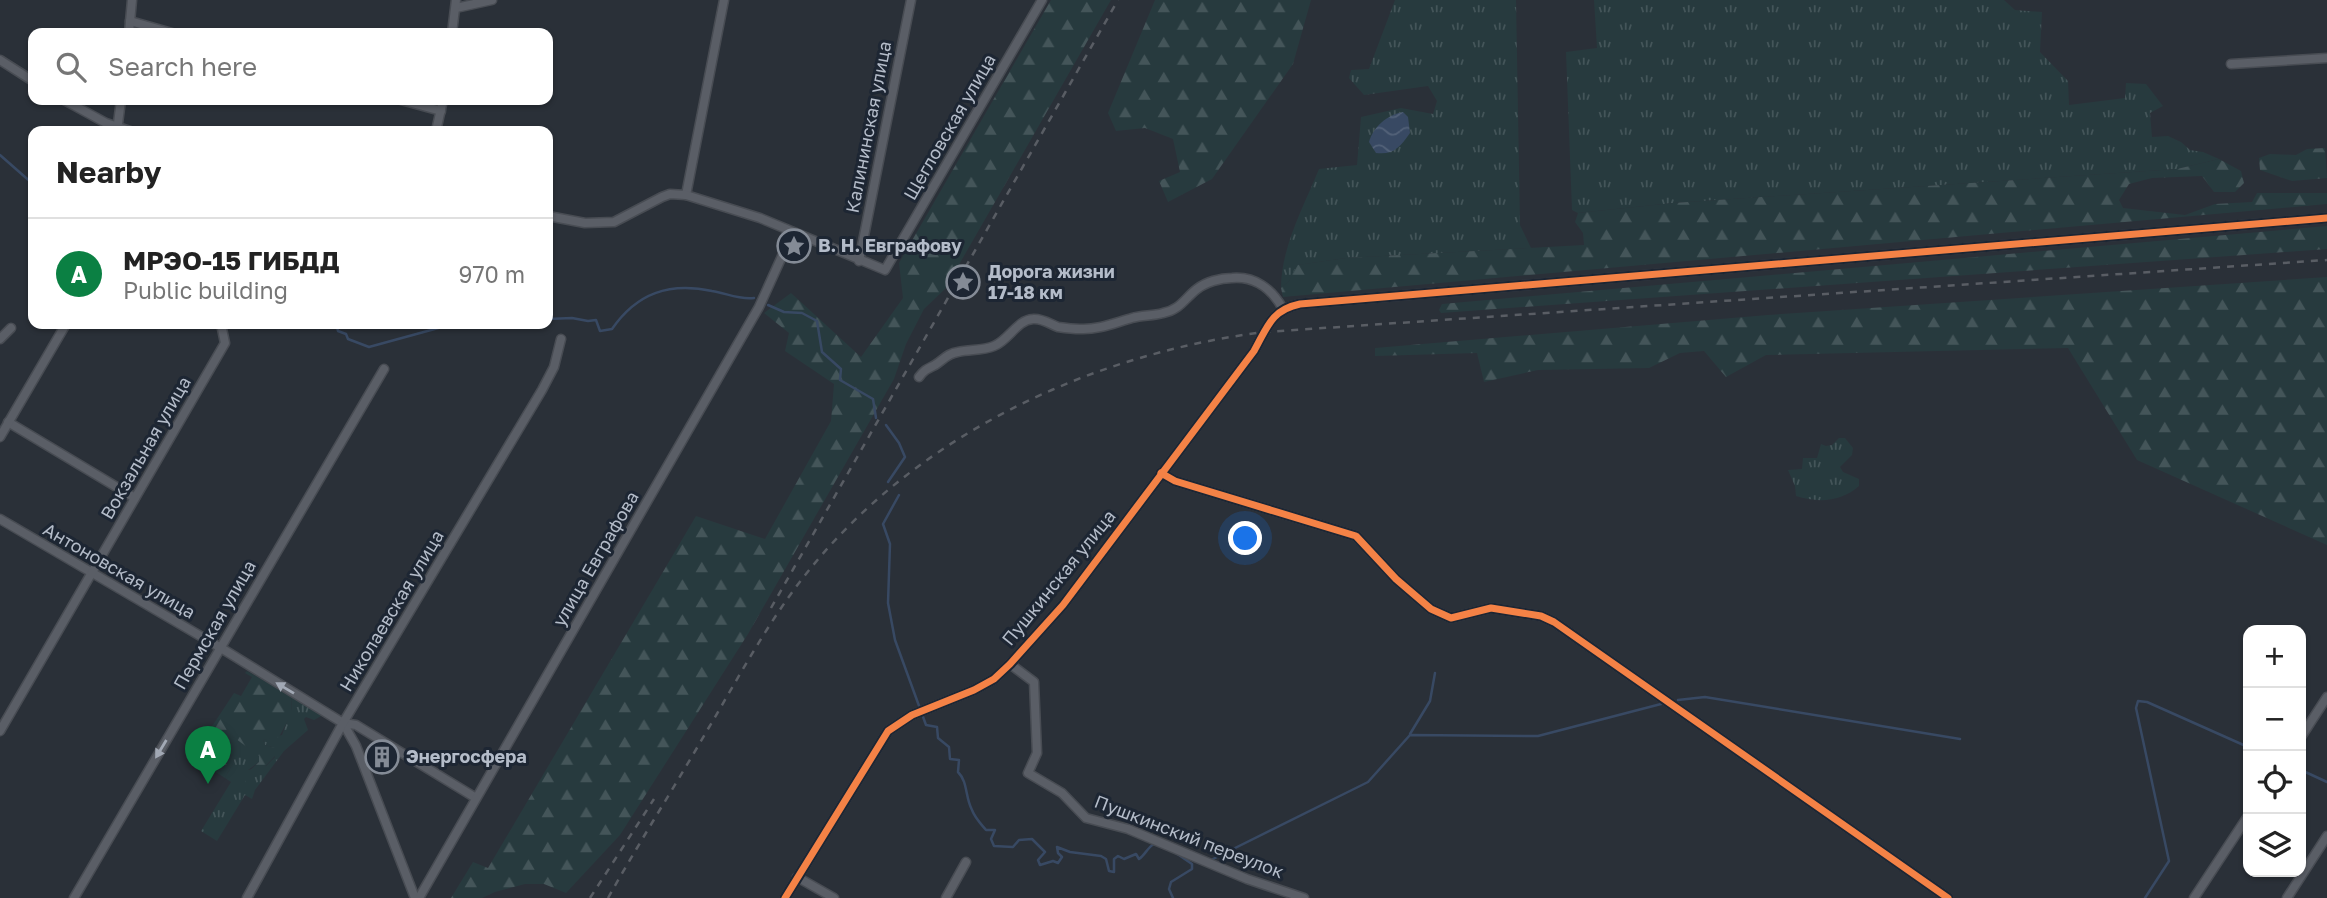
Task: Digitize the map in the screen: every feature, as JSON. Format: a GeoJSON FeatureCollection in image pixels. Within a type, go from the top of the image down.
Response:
{"type":"FeatureCollection","features":[{"type":"Feature","properties":{"kind":"street"},"geometry":{"type":"LineString","coordinates":[[129,28],[132,0]]}},
{"type":"Feature","properties":{"kind":"street"},"geometry":{"type":"LineString","coordinates":[[453,28],[456,4],[492,0]]}},
{"type":"Feature","properties":{"kind":"street"},"geometry":{"type":"LineString","coordinates":[[687,194],[724,0]]}},
{"type":"Feature","properties":{"kind":"street","name":"Калининская улица"},"geometry":{"type":"LineString","coordinates":[[859,261],[911,0]]}},
{"type":"Feature","properties":{"kind":"street","name":"Щегловская улица"},"geometry":{"type":"LineString","coordinates":[[859,261],[885,270],[1042,0]]}},
{"type":"Feature","properties":{"kind":"street"},"geometry":{"type":"LineString","coordinates":[[130,21],[154,28]]}},
{"type":"Feature","properties":{"kind":"street"},"geometry":{"type":"LineString","coordinates":[[2231,64],[2327,58]]}},
{"type":"Feature","properties":{"kind":"street"},"geometry":{"type":"LineString","coordinates":[[0,60],[28,78]]}},
{"type":"Feature","properties":{"kind":"street"},"geometry":{"type":"LineString","coordinates":[[73,105],[112,126]]}},
{"type":"Feature","properties":{"kind":"street"},"geometry":{"type":"LineString","coordinates":[[118,126],[120,105]]}},
{"type":"Feature","properties":{"kind":"street"},"geometry":{"type":"LineString","coordinates":[[419,105],[441,111]]}},
{"type":"Feature","properties":{"kind":"street"},"geometry":{"type":"LineString","coordinates":[[437,126],[442,105]]}},
{"type":"Feature","properties":{"kind":"street"},"geometry":{"type":"LineString","coordinates":[[553,217],[592,223],[614,222],[662,197],[687,194],[760,218],[859,261]]}},
{"type":"Feature","properties":{"kind":"street"},"geometry":{"type":"LineString","coordinates":[[919,377],[924,369],[937,364],[946,356],[994,346],[1006,339],[1020,324],[1033,319],[1058,327],[1108,327],[1134,317],[1166,313],[1181,306],[1197,289],[1215,280],[1250,279],[1260,283],[1273,294],[1283,309],[1300,304],[1547,282],[2327,218]]}},
{"type":"Feature","properties":{"kind":"street","name":"улица Евграфова"},"geometry":{"type":"LineString","coordinates":[[417,898],[759,306],[793,232]]}},
{"type":"Feature","properties":{"kind":"street","name":"Пушкинская улица"},"geometry":{"type":"LineString","coordinates":[[785,898],[888,731],[912,715],[974,690],[994,679],[1010,664],[1063,605],[1254,351],[1272,318],[1283,309]]}},
{"type":"Feature","properties":{"kind":"street"},"geometry":{"type":"LineString","coordinates":[[0,339],[10,328]]}},
{"type":"Feature","properties":{"kind":"street"},"geometry":{"type":"LineString","coordinates":[[0,437],[63,329]]}},
{"type":"Feature","properties":{"kind":"street","name":"Вокзальная улица"},"geometry":{"type":"LineString","coordinates":[[0,731],[225,343],[222,329]]}},
{"type":"Feature","properties":{"kind":"street","name":"Николаевская улица"},"geometry":{"type":"LineString","coordinates":[[247,898],[343,723],[542,390],[554,367],[561,340]]}},
{"type":"Feature","properties":{"kind":"street","name":"Пермская улица"},"geometry":{"type":"LineString","coordinates":[[74,898],[384,369]]}},
{"type":"Feature","properties":{"kind":"street"},"geometry":{"type":"LineString","coordinates":[[8,422],[135,498]]}},
{"type":"Feature","properties":{"kind":"street"},"geometry":{"type":"LineString","coordinates":[[1161,473],[1175,481],[1356,536],[1396,579],[1431,609],[1451,618],[1491,608],[1541,616],[1554,622],[1948,898]]}},
{"type":"Feature","properties":{"kind":"street","name":"Антоновская улица"},"geometry":{"type":"LineString","coordinates":[[0,519],[343,723],[356,725],[477,797]]}},
{"type":"Feature","properties":{"kind":"street","name":"Пушкинский переулок"},"geometry":{"type":"LineString","coordinates":[[1010,664],[1034,682],[1037,753],[1028,773],[1062,793],[1086,818],[1128,829],[1247,879],[1304,898]]}},
{"type":"Feature","properties":{"kind":"street"},"geometry":{"type":"LineString","coordinates":[[2306,730],[2327,698]]}},
{"type":"Feature","properties":{"kind":"street"},"geometry":{"type":"LineString","coordinates":[[343,723],[356,746],[417,898]]}},
{"type":"Feature","properties":{"kind":"street"},"geometry":{"type":"LineString","coordinates":[[2194,898],[2243,824]]}},
{"type":"Feature","properties":{"kind":"street"},"geometry":{"type":"LineString","coordinates":[[2287,898],[2327,836]]}},
{"type":"Feature","properties":{"kind":"street"},"geometry":{"type":"LineString","coordinates":[[946,898],[966,862]]}},
{"type":"Feature","properties":{"kind":"street"},"geometry":{"type":"LineString","coordinates":[[797,877],[834,898]]}},
{"type":"Feature","properties":{"kind":"green space"},"geometry":{"type":"Polygon","coordinates":[[[1051,0],[1111,0],[945,289],[924,309],[906,344],[894,379],[748,634],[620,835],[566,893],[544,884],[525,884],[482,898],[451,898],[473,862],[488,868],[696,516],[765,539],[831,421],[834,384],[785,351],[789,333],[764,313],[791,293],[861,357],[903,298],[899,263],[1051,0]]]}},
{"type":"Feature","properties":{"kind":"green space"},"geometry":{"type":"Polygon","coordinates":[[[1155,0],[1311,0],[1293,64],[1212,179],[1168,202],[1159,181],[1180,172],[1173,139],[1145,128],[1116,131],[1108,113],[1155,0]]]}},
{"type":"Feature","properties":{"kind":"green space"},"geometry":{"type":"Polygon","coordinates":[[[1395,0],[1516,0],[1520,225],[1531,248],[1346,258],[1298,265],[1289,281],[1281,288],[1289,242],[1319,169],[1357,165],[1361,117],[1401,108],[1433,114],[1437,101],[1428,86],[1364,95],[1349,78],[1351,70],[1369,69],[1395,0]]]}},
{"type":"Feature","properties":{"kind":"green space"},"geometry":{"type":"Polygon","coordinates":[[[1594,0],[2004,0],[2015,10],[2042,12],[2040,52],[2068,81],[2069,105],[2125,98],[2126,83],[2146,84],[2163,106],[2150,113],[2152,137],[2168,136],[2190,150],[2219,159],[2177,169],[1673,203],[1578,213],[1572,210],[1566,52],[1597,48],[1594,0]]]}},
{"type":"Feature","properties":{"kind":"green space"},"geometry":{"type":"Polygon","coordinates":[[[2325,148],[2327,178],[2292,181],[2260,170],[2259,158],[2270,154],[2296,155],[2307,149],[2325,148]]]}},
{"type":"Feature","properties":{"kind":"green space"},"geometry":{"type":"Polygon","coordinates":[[[2219,159],[2241,171],[2244,183],[2235,192],[2214,192],[2202,176],[2152,178],[2129,184],[2119,200],[2123,208],[2185,215],[2215,204],[2252,202],[2257,193],[2327,193],[2327,204],[1283,297],[1281,288],[1289,281],[1297,265],[1346,258],[1584,245],[1583,233],[1575,222],[1578,213],[1673,203],[2177,169],[2219,159]]]}},
{"type":"Feature","properties":{"kind":"green space"},"geometry":{"type":"Polygon","coordinates":[[[2327,226],[2327,249],[1441,313],[1439,310],[1442,304],[2327,226]]]}},
{"type":"Feature","properties":{"kind":"green space"},"geometry":{"type":"Polygon","coordinates":[[[2327,277],[2327,545],[2137,460],[2068,348],[1766,355],[1726,377],[1704,351],[1680,353],[1649,368],[1538,370],[1484,382],[1477,353],[1375,356],[1375,348],[1768,315],[2327,277]]]}},
{"type":"Feature","properties":{"kind":"green space"},"geometry":{"type":"Polygon","coordinates":[[[1839,438],[1845,438],[1853,448],[1852,455],[1840,467],[1843,472],[1859,479],[1859,486],[1845,495],[1829,500],[1796,496],[1788,470],[1802,469],[1803,458],[1817,458],[1821,444],[1832,445],[1839,438]]]}},
{"type":"Feature","properties":{"kind":"green space"},"geometry":{"type":"Polygon","coordinates":[[[247,671],[291,696],[292,713],[279,737],[263,740],[265,745],[275,748],[277,754],[249,783],[246,783],[244,776],[259,762],[259,756],[232,736],[226,736],[226,739],[234,761],[225,778],[195,759],[195,752],[234,693],[241,696],[252,677],[245,673],[247,671]]]}},
{"type":"Feature","properties":{"kind":"green space"},"geometry":{"type":"Polygon","coordinates":[[[291,696],[323,715],[314,720],[306,717],[304,719],[308,730],[284,751],[255,790],[252,799],[245,795],[217,841],[201,831],[231,782],[225,778],[234,761],[227,750],[226,736],[232,736],[259,755],[259,762],[248,770],[266,766],[275,757],[272,747],[265,745],[263,740],[282,735],[292,709],[291,696]]]}},
{"type":"Feature","properties":{"kind":"water"},"geometry":{"type":"Polygon","coordinates":[[[1403,112],[1408,117],[1410,133],[1396,149],[1388,153],[1376,153],[1369,142],[1374,131],[1386,119],[1403,112]]]}},
{"type":"Feature","properties":{"kind":"waterway"},"geometry":{"type":"LineString","coordinates":[[0,155],[28,180]]}},
{"type":"Feature","properties":{"kind":"waterway"},"geometry":{"type":"LineString","coordinates":[[553,319],[596,320],[600,331],[612,329],[643,299],[655,293],[682,288],[754,298]]}},
{"type":"Feature","properties":{"kind":"waterway"},"geometry":{"type":"LineString","coordinates":[[768,305],[784,312],[802,313],[817,321],[822,352],[841,369],[840,380],[873,399],[876,418]]}},
{"type":"Feature","properties":{"kind":"waterway"},"geometry":{"type":"LineString","coordinates":[[338,329],[346,334],[348,339],[369,347],[435,329]]}},
{"type":"Feature","properties":{"kind":"waterway"},"geometry":{"type":"LineString","coordinates":[[886,425],[905,457],[888,482]]}},
{"type":"Feature","properties":{"kind":"waterway"},"geometry":{"type":"LineString","coordinates":[[899,495],[883,524],[890,544],[888,603],[895,640],[926,725],[937,727],[938,738],[949,747],[950,759],[959,760],[958,772],[976,818],[986,830],[995,830],[991,839],[994,846],[1013,847],[1019,840],[1032,839],[1045,852],[1038,860],[1040,865],[1053,861],[1058,863],[1062,857],[1057,847],[1070,852],[1101,856],[1106,859],[1109,871],[1114,872],[1114,859],[1118,856],[1124,859],[1136,854],[1139,859],[1154,844]]}},
{"type":"Feature","properties":{"kind":"waterway"},"geometry":{"type":"LineString","coordinates":[[1410,734],[1430,701],[1435,673]]}},
{"type":"Feature","properties":{"kind":"waterway"},"geometry":{"type":"LineString","coordinates":[[1678,700],[1705,697],[1960,739]]}},
{"type":"Feature","properties":{"kind":"waterway"},"geometry":{"type":"LineString","coordinates":[[2145,898],[2169,861],[2136,708],[2138,701],[2147,702],[2243,745]]}},
{"type":"Feature","properties":{"kind":"waterway"},"geometry":{"type":"LineString","coordinates":[[1213,859],[1368,782],[1410,735],[1538,736],[1661,704]]}},
{"type":"Feature","properties":{"kind":"waterway"},"geometry":{"type":"LineString","coordinates":[[2306,772],[2327,782]]}},
{"type":"Feature","properties":{"kind":"waterway"},"geometry":{"type":"LineString","coordinates":[[1173,851],[1192,864],[1192,869],[1171,882],[1169,889],[1173,898]]}},
{"type":"Feature","properties":{"kind":"railway"},"geometry":{"type":"LineString","coordinates":[[771,608],[1118,0]]}},
{"type":"Feature","properties":{"kind":"railway"},"geometry":{"type":"LineString","coordinates":[[608,898],[756,647],[810,569],[854,521],[903,478],[957,440],[1015,407],[1075,380],[1137,359],[1201,343],[1265,332],[2327,260]]}},
{"type":"Feature","properties":{"kind":"railway"},"geometry":{"type":"LineString","coordinates":[[590,898],[654,799]]}},
{"type":"Feature","properties":{"kind":"cycle path"},"geometry":{"type":"LineString","coordinates":[[785,898],[888,731],[912,715],[974,690],[994,679],[1010,664],[1063,605],[1254,351],[1271,321],[1290,307],[1300,304],[2327,218]]}},
{"type":"Feature","properties":{"kind":"cycle path"},"geometry":{"type":"LineString","coordinates":[[1161,473],[1175,481],[1356,536],[1396,579],[1431,609],[1451,618],[1491,608],[1541,616],[1554,622],[1948,898]]}},
{"type":"Feature","properties":{"kind":"place","name":"В. Н. Евграфову"},"geometry":{"type":"Point","coordinates":[794,246]}},
{"type":"Feature","properties":{"kind":"place","name":"Дорога жизни 17-18 км"},"geometry":{"type":"Point","coordinates":[963,282]}},
{"type":"Feature","properties":{"kind":"place","name":"Энергосфера"},"geometry":{"type":"Point","coordinates":[382,757]}},
{"type":"Feature","properties":{"kind":"place","name":"МРЭО-15 ГИБДД"},"geometry":{"type":"Point","coordinates":[208,784]}}]}
